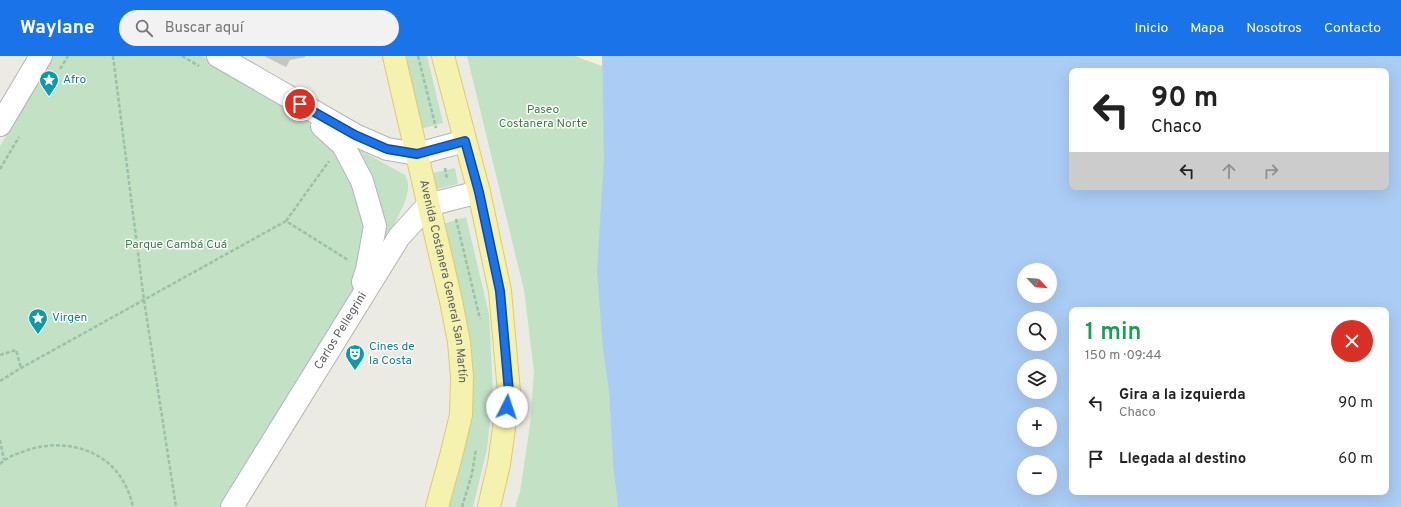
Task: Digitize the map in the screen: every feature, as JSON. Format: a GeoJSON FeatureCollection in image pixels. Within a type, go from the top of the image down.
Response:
{"type":"FeatureCollection","features":[{"type":"Feature","properties":{"kind":"main road","name":"Avenida Costanera General San Martín"},"geometry":{"type":"LineString","coordinates":[[394,56],[451,301],[459,342],[462,377],[461,415],[437,507]]}},
{"type":"Feature","properties":{"kind":"main road"},"geometry":{"type":"LineString","coordinates":[[443,56],[479,192],[500,291],[509,392],[499,464],[489,507]]}},
{"type":"Feature","properties":{"kind":"street"},"geometry":{"type":"LineString","coordinates":[[0,125],[41,56]]}},
{"type":"Feature","properties":{"kind":"street"},"geometry":{"type":"LineString","coordinates":[[210,62],[286,96],[362,138],[387,149],[417,154],[465,141]]}},
{"type":"Feature","properties":{"kind":"street"},"geometry":{"type":"LineString","coordinates":[[286,96],[343,145],[362,181],[375,226],[367,270],[354,308]]}},
{"type":"Feature","properties":{"kind":"street"},"geometry":{"type":"LineString","coordinates":[[428,205],[479,192]]}},
{"type":"Feature","properties":{"kind":"street","name":"Carlos Pellegrini"},"geometry":{"type":"LineString","coordinates":[[232,507],[399,237],[428,205]]}},
{"type":"Feature","properties":{"kind":"path"},"geometry":{"type":"LineString","coordinates":[[113,56],[144,300],[176,507]]}},
{"type":"Feature","properties":{"kind":"path"},"geometry":{"type":"LineString","coordinates":[[182,56],[210,62]]}},
{"type":"Feature","properties":{"kind":"path"},"geometry":{"type":"LineString","coordinates":[[0,381],[286,221],[335,152],[343,145]]}},
{"type":"Feature","properties":{"kind":"path"},"geometry":{"type":"LineString","coordinates":[[286,221],[351,261]]}},
{"type":"Feature","properties":{"kind":"path"},"geometry":{"type":"LineString","coordinates":[[0,354],[16,350],[21,368]]}},
{"type":"Feature","properties":{"kind":"path"},"geometry":{"type":"LineString","coordinates":[[0,440],[4,460]]}},
{"type":"Feature","properties":{"kind":"path"},"geometry":{"type":"LineString","coordinates":[[0,464],[12,456],[41,445],[65,446],[82,449],[102,459],[123,480],[133,507]]}},
{"type":"Feature","properties":{"kind":"green space","name":"Parque Cambá Cuá"},"geometry":{"type":"Polygon","coordinates":[[[54,56],[202,56],[282,103],[325,135],[346,161],[367,220],[360,275],[349,301],[222,507],[0,507],[0,146],[54,56]]]}},
{"type":"Feature","properties":{"kind":"green space"},"geometry":{"type":"Polygon","coordinates":[[[402,56],[427,56],[443,123],[420,129],[402,56]]]}},
{"type":"Feature","properties":{"kind":"green space","name":"Paseo Costanera Norte"},"geometry":{"type":"Polygon","coordinates":[[[467,56],[602,56],[607,338],[609,394],[618,507],[515,507],[520,492],[530,425],[534,372],[524,290],[467,56]]]}},
{"type":"Feature","properties":{"kind":"green space"},"geometry":{"type":"Polygon","coordinates":[[[351,145],[405,175],[408,183],[408,192],[401,211],[375,258],[351,145]]]}},
{"type":"Feature","properties":{"kind":"green space"},"geometry":{"type":"Polygon","coordinates":[[[455,168],[458,184],[432,190],[429,174],[455,168]]]}},
{"type":"Feature","properties":{"kind":"green space"},"geometry":{"type":"Polygon","coordinates":[[[466,217],[489,314],[493,392],[487,449],[473,507],[448,507],[458,472],[468,423],[443,224],[466,217]]]}},
{"type":"Feature","properties":{"kind":"sand"},"geometry":{"type":"Polygon","coordinates":[[[575,56],[602,56],[602,66],[575,56]]]}},
{"type":"Feature","properties":{"kind":"water"},"geometry":{"type":"Polygon","coordinates":[[[602,56],[1401,56],[1401,507],[618,507],[613,464],[609,391],[603,348],[597,271],[604,159],[602,56]]]}},
{"type":"Feature","properties":{"kind":"building"},"geometry":{"type":"Polygon","coordinates":[[[264,56],[305,57],[290,60],[286,67],[264,56]]]}},
{"type":"Feature","properties":{"kind":"place","name":"Afro"},"geometry":{"type":"Point","coordinates":[49,97]}},
{"type":"Feature","properties":{"kind":"place","name":"Virgen"},"geometry":{"type":"Point","coordinates":[38,335]}},
{"type":"Feature","properties":{"kind":"place","name":"Cines de la Costa"},"geometry":{"type":"Point","coordinates":[355,371]}},
{"type":"Feature","properties":{"kind":"route"},"geometry":{"type":"LineString","coordinates":[[300,104],[355,135],[387,149],[417,154],[465,141],[479,192],[500,291],[509,392],[507,407]]}}]}
